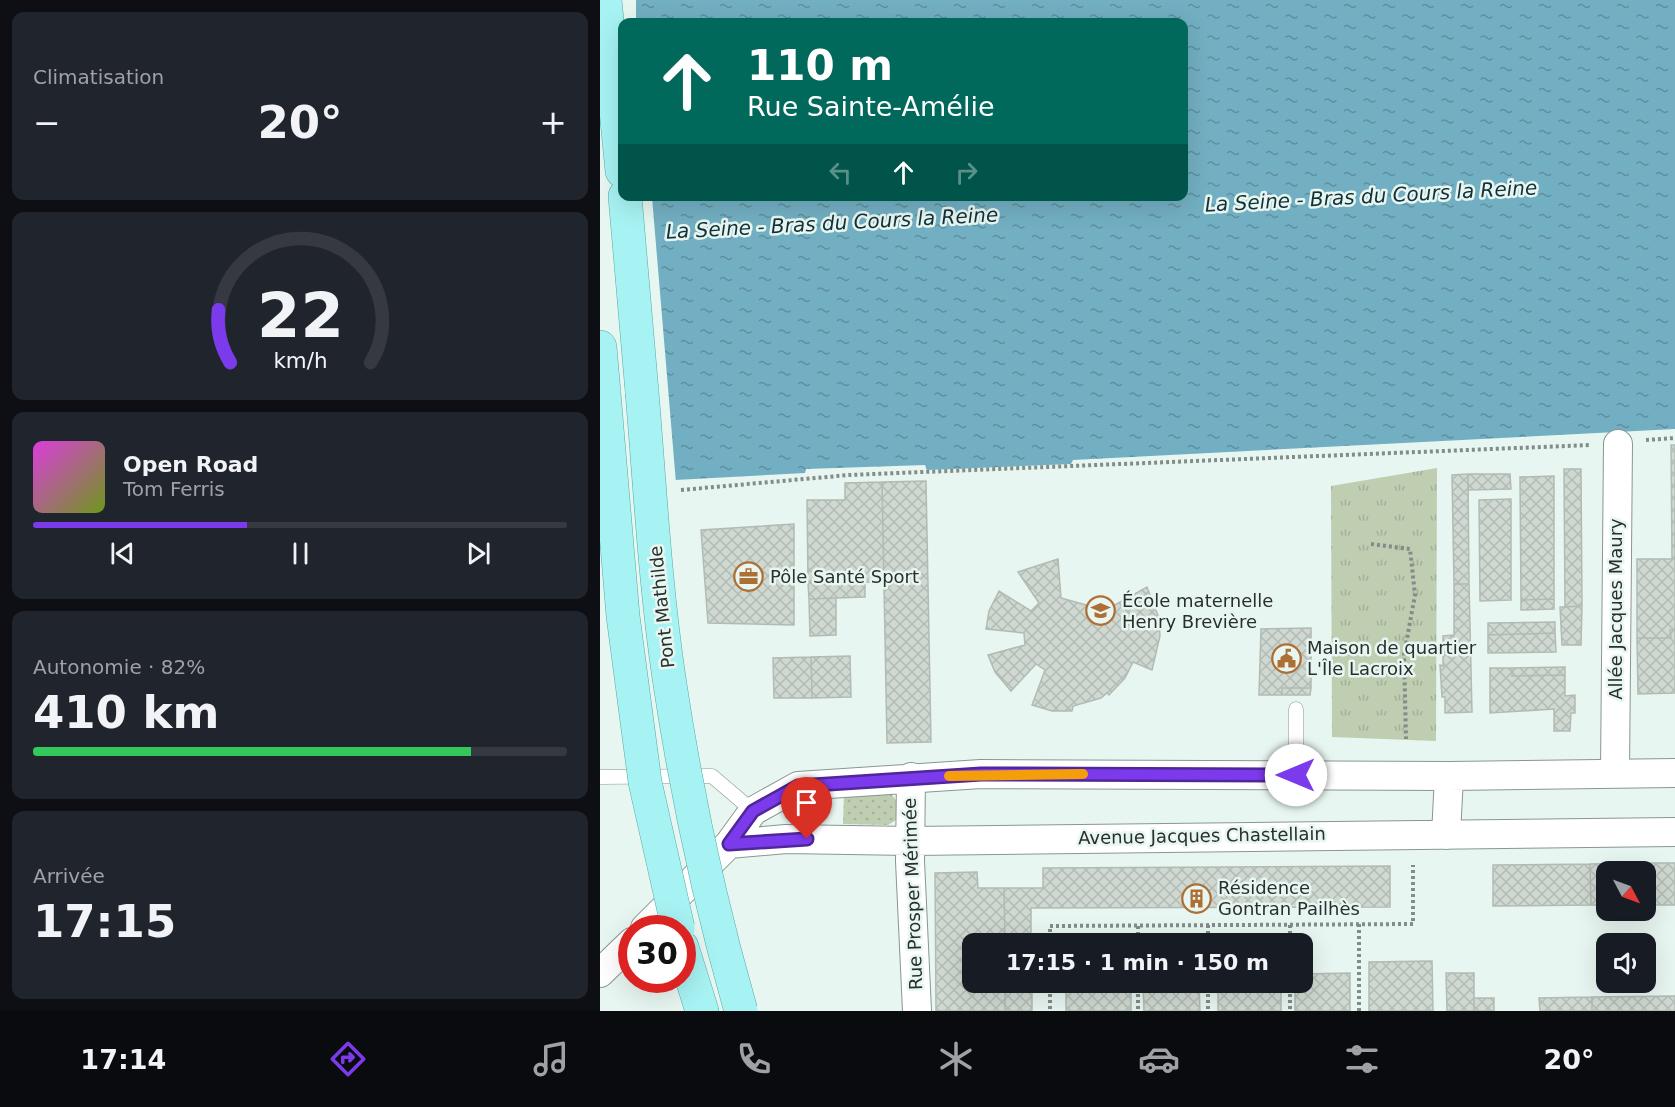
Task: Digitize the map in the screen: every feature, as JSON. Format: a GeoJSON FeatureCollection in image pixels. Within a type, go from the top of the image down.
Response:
{"type":"FeatureCollection","features":[{"type":"Feature","properties":{"kind":"main road"},"geometry":{"type":"LineString","coordinates":[[605,0],[618,127]]}},
{"type":"Feature","properties":{"kind":"main road"},"geometry":{"type":"LineString","coordinates":[[611,49],[613,0]]}},
{"type":"Feature","properties":{"kind":"main road","name":"Pont Mathilde"},"geometry":{"type":"LineString","coordinates":[[625,201],[669,676],[698,844],[715,924],[741,1011]]}},
{"type":"Feature","properties":{"kind":"main road"},"geometry":{"type":"LineString","coordinates":[[600,347],[625,628],[645,782],[675,915]]}},
{"type":"Feature","properties":{"kind":"main road"},"geometry":{"type":"LineString","coordinates":[[696,992],[702,1011]]}},
{"type":"Feature","properties":{"kind":"street","name":"Allée Jacques Maury"},"geometry":{"type":"LineString","coordinates":[[1615,773],[1618,444]]}},
{"type":"Feature","properties":{"kind":"street"},"geometry":{"type":"LineString","coordinates":[[658,915],[729,844],[753,811],[798,786],[981,774],[1449,776],[1675,773]]}},
{"type":"Feature","properties":{"kind":"street"},"geometry":{"type":"LineString","coordinates":[[1446,835],[1449,776]]}},
{"type":"Feature","properties":{"kind":"street","name":"Rue Prosper Mérimée"},"geometry":{"type":"LineString","coordinates":[[911,777],[910,841],[917,1011]]}},
{"type":"Feature","properties":{"kind":"street","name":"Avenue Jacques Chastellain"},"geometry":{"type":"LineString","coordinates":[[729,844],[786,839],[910,841],[1675,832]]}},
{"type":"Feature","properties":{"kind":"street"},"geometry":{"type":"LineString","coordinates":[[600,973],[618,956]]}},
{"type":"Feature","properties":{"kind":"lane"},"geometry":{"type":"LineString","coordinates":[[1296,709],[1296,775]]}},
{"type":"Feature","properties":{"kind":"lane"},"geometry":{"type":"LineString","coordinates":[[600,777],[712,776],[753,811]]}},
{"type":"Feature","properties":{"kind":"path"},"geometry":{"type":"LineString","coordinates":[[670,491],[849,475],[1618,444],[1675,438]]}},
{"type":"Feature","properties":{"kind":"path"},"geometry":{"type":"LineString","coordinates":[[1371,544],[1410,549],[1415,595],[1404,654],[1406,739]]}},
{"type":"Feature","properties":{"kind":"path"},"geometry":{"type":"LineString","coordinates":[[1050,933],[1050,926],[1413,924],[1413,855]]}},
{"type":"Feature","properties":{"kind":"path"},"geometry":{"type":"LineString","coordinates":[[1359,924],[1359,1011]]}},
{"type":"Feature","properties":{"kind":"path"},"geometry":{"type":"LineString","coordinates":[[1208,925],[1208,933]]}},
{"type":"Feature","properties":{"kind":"path"},"geometry":{"type":"LineString","coordinates":[[1290,925],[1290,933]]}},
{"type":"Feature","properties":{"kind":"path"},"geometry":{"type":"LineString","coordinates":[[1138,926],[1138,933]]}},
{"type":"Feature","properties":{"kind":"path"},"geometry":{"type":"LineString","coordinates":[[1050,993],[1050,1011]]}},
{"type":"Feature","properties":{"kind":"path"},"geometry":{"type":"LineString","coordinates":[[1138,993],[1138,1011]]}},
{"type":"Feature","properties":{"kind":"path"},"geometry":{"type":"LineString","coordinates":[[1208,993],[1208,1011]]}},
{"type":"Feature","properties":{"kind":"path"},"geometry":{"type":"LineString","coordinates":[[1290,993],[1290,1011]]}},
{"type":"Feature","properties":{"kind":"green space"},"geometry":{"type":"Polygon","coordinates":[[[1437,468],[1436,741],[1332,737],[1331,486],[1437,468]]]}},
{"type":"Feature","properties":{"kind":"green space"},"geometry":{"type":"Polygon","coordinates":[[[844,794],[891,794],[896,800],[896,820],[888,825],[843,824],[844,794]]]}},
{"type":"Feature","properties":{"kind":"green space"},"geometry":{"type":"Polygon","coordinates":[[[801,800],[811,800],[813,827],[793,826],[785,817],[790,804],[801,800]]]}},
{"type":"Feature","properties":{"kind":"water","name":"La Seine - Bras du Cours la Reine"},"geometry":{"type":"Polygon","coordinates":[[[600,0],[1675,0],[1675,429],[1073,460],[1071,464],[927,470],[925,465],[806,469],[805,473],[600,484],[600,0]]]}},
{"type":"Feature","properties":{"kind":"pier"},"geometry":{"type":"Polygon","coordinates":[[[600,0],[636,0],[636,18],[618,18],[618,201],[652,201],[676,483],[600,487],[600,0]]]}},
{"type":"Feature","properties":{"kind":"building"},"geometry":{"type":"Polygon","coordinates":[[[1671,445],[1675,445],[1675,630],[1670,630],[1671,638],[1637,638],[1637,559],[1672,559],[1671,445]]]}},
{"type":"Feature","properties":{"kind":"building"},"geometry":{"type":"Polygon","coordinates":[[[1564,469],[1581,469],[1582,606],[1565,607],[1564,469]]]}},
{"type":"Feature","properties":{"kind":"building"},"geometry":{"type":"Polygon","coordinates":[[[1468,474],[1469,584],[1454,584],[1452,475],[1468,474]]]}},
{"type":"Feature","properties":{"kind":"building"},"geometry":{"type":"Polygon","coordinates":[[[1468,474],[1510,474],[1511,489],[1468,490],[1468,474]]]}},
{"type":"Feature","properties":{"kind":"building"},"geometry":{"type":"Polygon","coordinates":[[[1554,476],[1554,599],[1521,600],[1520,477],[1554,476]]]}},
{"type":"Feature","properties":{"kind":"building"},"geometry":{"type":"Polygon","coordinates":[[[926,481],[931,742],[887,743],[882,482],[926,481]]]}},
{"type":"Feature","properties":{"kind":"building"},"geometry":{"type":"Polygon","coordinates":[[[882,482],[884,582],[808,583],[807,500],[845,500],[845,483],[882,482]]]}},
{"type":"Feature","properties":{"kind":"building"},"geometry":{"type":"Polygon","coordinates":[[[1511,499],[1511,600],[1480,601],[1479,500],[1511,499]]]}},
{"type":"Feature","properties":{"kind":"building","name":"Pôle Santé Sport"},"geometry":{"type":"Polygon","coordinates":[[[794,524],[794,625],[708,623],[701,530],[794,524]]]}},
{"type":"Feature","properties":{"kind":"building"},"geometry":{"type":"Polygon","coordinates":[[[1058,559],[1061,598],[1086,605],[1095,616],[1147,587],[1159,618],[1160,636],[1152,670],[1133,662],[1125,678],[1109,695],[1107,693],[1101,698],[1073,706],[1072,711],[1052,711],[1032,705],[1045,670],[1036,664],[1011,691],[995,672],[988,655],[1025,645],[1024,633],[986,629],[989,611],[999,591],[1031,611],[1039,603],[1018,572],[1058,559]]]}},
{"type":"Feature","properties":{"kind":"building"},"geometry":{"type":"Polygon","coordinates":[[[808,583],[865,583],[865,597],[809,599],[808,583]]]}},
{"type":"Feature","properties":{"kind":"building"},"geometry":{"type":"Polygon","coordinates":[[[1454,584],[1469,584],[1472,712],[1445,713],[1440,665],[1443,666],[1443,636],[1454,635],[1454,584]]]}},
{"type":"Feature","properties":{"kind":"building"},"geometry":{"type":"Polygon","coordinates":[[[836,598],[836,635],[810,636],[809,599],[836,598]]]}},
{"type":"Feature","properties":{"kind":"building"},"geometry":{"type":"Polygon","coordinates":[[[1554,599],[1554,609],[1521,610],[1521,600],[1554,599]]]}},
{"type":"Feature","properties":{"kind":"building"},"geometry":{"type":"Polygon","coordinates":[[[1582,606],[1581,645],[1562,645],[1560,607],[1582,606]]]}},
{"type":"Feature","properties":{"kind":"building"},"geometry":{"type":"Polygon","coordinates":[[[1555,622],[1555,633],[1488,635],[1488,623],[1555,622]]]}},
{"type":"Feature","properties":{"kind":"building","name":"Maison de quartier L'Île Lacroix"},"geometry":{"type":"Polygon","coordinates":[[[1311,628],[1311,688],[1282,688],[1282,695],[1259,695],[1261,629],[1311,628]]]}},
{"type":"Feature","properties":{"kind":"building"},"geometry":{"type":"Polygon","coordinates":[[[1670,630],[1675,630],[1675,693],[1638,694],[1637,638],[1671,638],[1670,630]]]}},
{"type":"Feature","properties":{"kind":"building"},"geometry":{"type":"Polygon","coordinates":[[[1555,633],[1556,652],[1488,653],[1488,635],[1555,633]]]}},
{"type":"Feature","properties":{"kind":"building"},"geometry":{"type":"Polygon","coordinates":[[[850,656],[851,697],[812,698],[811,657],[850,656]]]}},
{"type":"Feature","properties":{"kind":"building"},"geometry":{"type":"Polygon","coordinates":[[[811,657],[812,698],[774,698],[773,658],[811,657]]]}},
{"type":"Feature","properties":{"kind":"building"},"geometry":{"type":"Polygon","coordinates":[[[1565,667],[1565,675],[1512,676],[1512,668],[1565,667]]]}},
{"type":"Feature","properties":{"kind":"building"},"geometry":{"type":"Polygon","coordinates":[[[1490,668],[1512,668],[1512,676],[1565,675],[1565,696],[1575,695],[1575,713],[1571,713],[1570,731],[1554,731],[1554,709],[1490,713],[1490,668]]]}},
{"type":"Feature","properties":{"kind":"building"},"geometry":{"type":"Polygon","coordinates":[[[1282,688],[1311,688],[1310,695],[1282,695],[1282,688]]]}},
{"type":"Feature","properties":{"kind":"building"},"geometry":{"type":"Polygon","coordinates":[[[1656,863],[1675,863],[1675,905],[1656,905],[1656,863]]]}},
{"type":"Feature","properties":{"kind":"building"},"geometry":{"type":"Polygon","coordinates":[[[1590,864],[1596,864],[1596,905],[1591,905],[1590,864]]]}},
{"type":"Feature","properties":{"kind":"building"},"geometry":{"type":"Polygon","coordinates":[[[1590,864],[1591,905],[1493,906],[1493,865],[1590,864]]]}},
{"type":"Feature","properties":{"kind":"building","name":"Résidence Gontran Pailhès"},"geometry":{"type":"Polygon","coordinates":[[[1390,866],[1390,907],[1031,908],[1031,933],[1005,933],[1004,888],[1043,888],[1043,868],[1390,866]]]}},
{"type":"Feature","properties":{"kind":"building"},"geometry":{"type":"Polygon","coordinates":[[[977,872],[978,888],[1004,888],[1005,933],[962,933],[962,993],[1005,993],[1005,1011],[936,1011],[935,873],[977,872]]]}},
{"type":"Feature","properties":{"kind":"building"},"geometry":{"type":"Polygon","coordinates":[[[1432,961],[1433,1011],[1369,1011],[1369,962],[1432,961]]]}},
{"type":"Feature","properties":{"kind":"building"},"geometry":{"type":"Polygon","coordinates":[[[1350,973],[1350,1011],[1295,1011],[1295,993],[1313,993],[1313,974],[1350,973]]]}},
{"type":"Feature","properties":{"kind":"building"},"geometry":{"type":"Polygon","coordinates":[[[1446,973],[1474,973],[1474,1011],[1447,1011],[1446,973]]]}},
{"type":"Feature","properties":{"kind":"building"},"geometry":{"type":"Polygon","coordinates":[[[1005,993],[1032,993],[1032,1011],[1005,1011],[1005,993]]]}},
{"type":"Feature","properties":{"kind":"building"},"geometry":{"type":"Polygon","coordinates":[[[1066,993],[1131,993],[1131,1011],[1066,1011],[1066,993]]]}},
{"type":"Feature","properties":{"kind":"building"},"geometry":{"type":"Polygon","coordinates":[[[1143,993],[1199,993],[1200,1011],[1144,1011],[1143,993]]]}},
{"type":"Feature","properties":{"kind":"building"},"geometry":{"type":"Polygon","coordinates":[[[1218,993],[1281,993],[1281,1011],[1218,1011],[1218,993]]]}},
{"type":"Feature","properties":{"kind":"building"},"geometry":{"type":"Polygon","coordinates":[[[1675,996],[1675,1011],[1592,1011],[1592,997],[1675,996]]]}},
{"type":"Feature","properties":{"kind":"building"},"geometry":{"type":"Polygon","coordinates":[[[1592,997],[1592,1011],[1540,1011],[1539,998],[1592,997]]]}},
{"type":"Feature","properties":{"kind":"building"},"geometry":{"type":"Polygon","coordinates":[[[1474,998],[1494,998],[1494,1011],[1474,1011],[1474,998]]]}},
{"type":"Feature","properties":{"kind":"slow traffic"},"geometry":{"type":"LineString","coordinates":[[949,776],[1083,774]]}},
{"type":"Feature","properties":{"kind":"place","name":"Pôle Santé Sport"},"geometry":{"type":"Point","coordinates":[749,577]}},
{"type":"Feature","properties":{"kind":"place","name":"École maternelle Henry Brevière"},"geometry":{"type":"Point","coordinates":[1101,611]}},
{"type":"Feature","properties":{"kind":"place","name":"Maison de quartier L'Île Lacroix"},"geometry":{"type":"Point","coordinates":[1286,658]}},
{"type":"Feature","properties":{"kind":"place","name":"Résidence Gontran Pailhès"},"geometry":{"type":"Point","coordinates":[1197,898]}},
{"type":"Feature","properties":{"kind":"route"},"geometry":{"type":"LineString","coordinates":[[807,839],[729,844],[753,811],[798,786],[981,774],[1296,775]]}}]}
